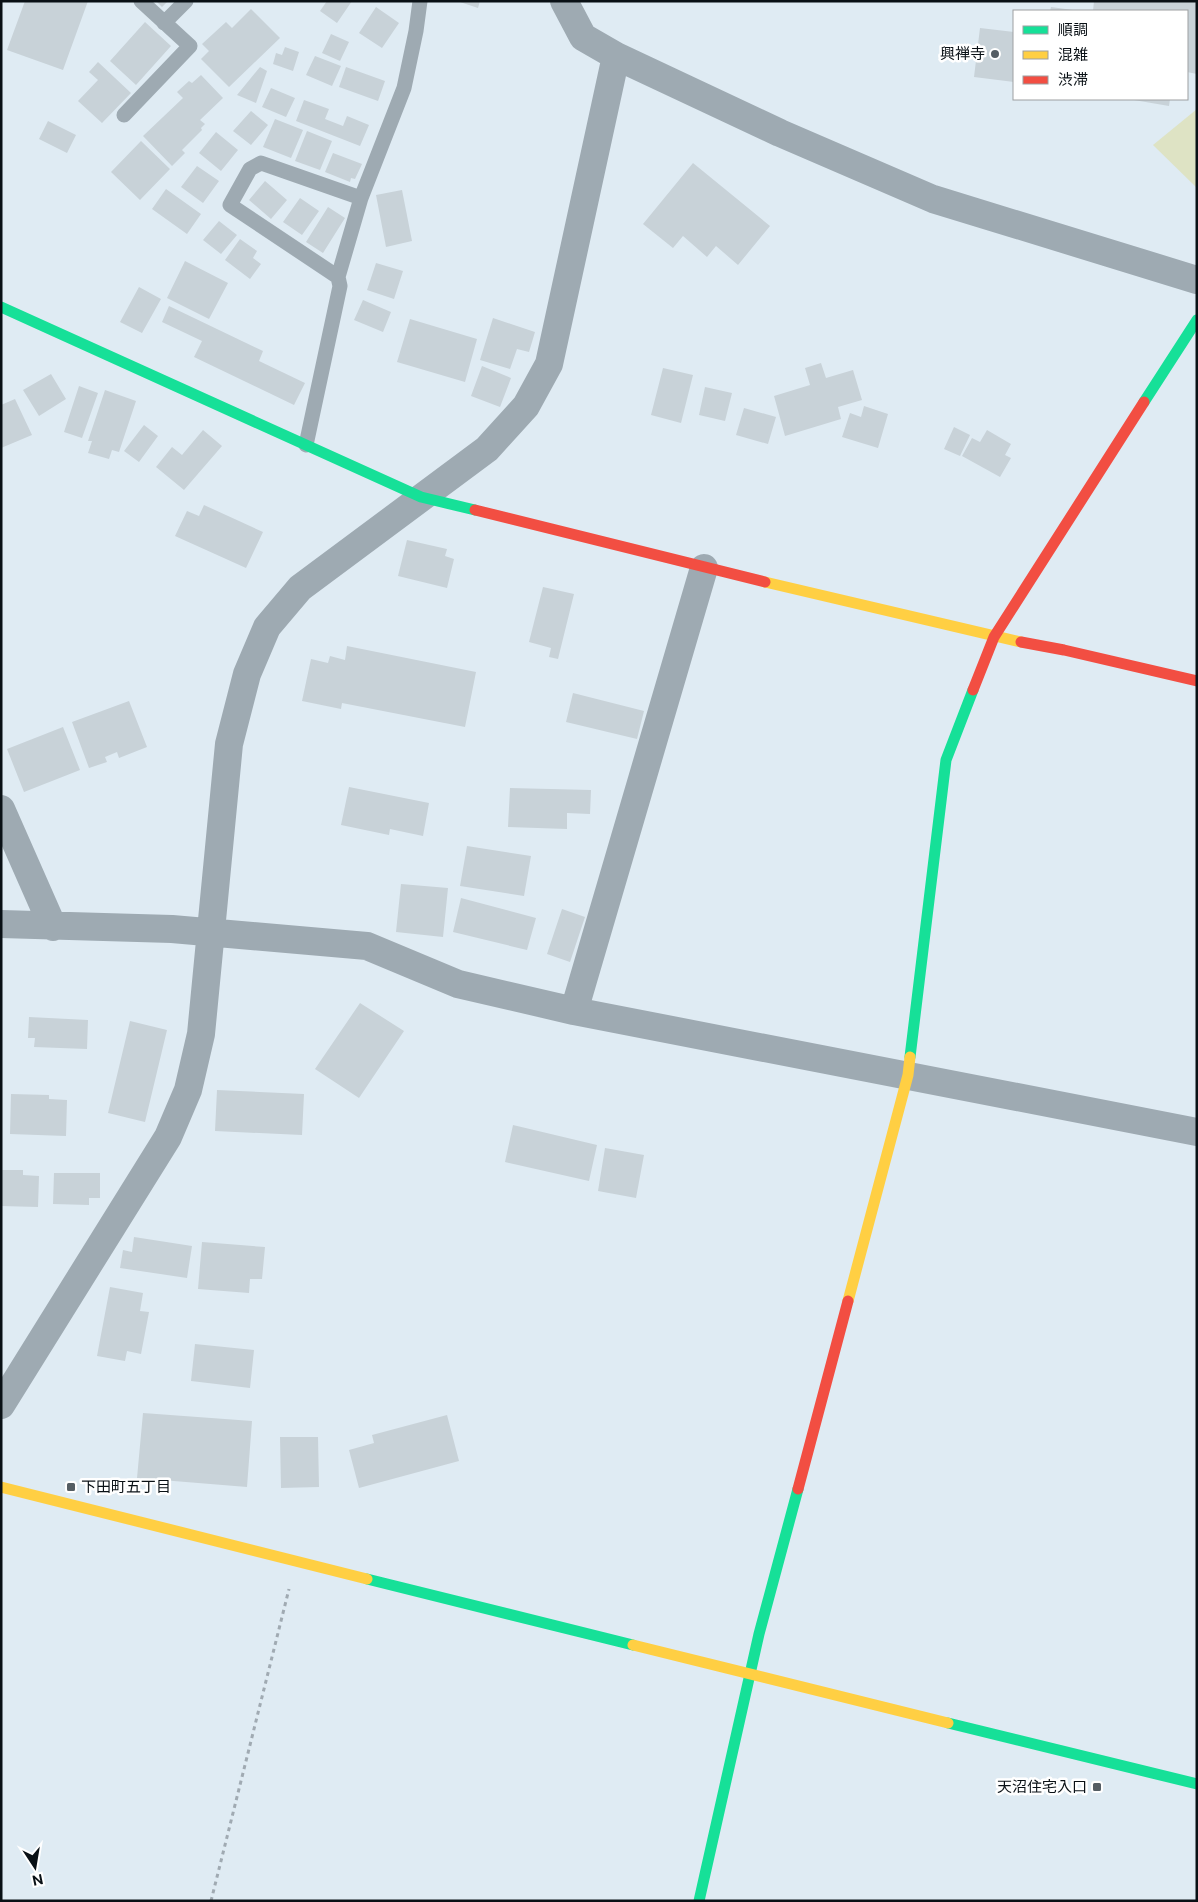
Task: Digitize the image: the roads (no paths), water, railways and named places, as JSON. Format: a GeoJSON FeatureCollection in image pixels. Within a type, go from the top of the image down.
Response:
{"type":"FeatureCollection","features":[{"type":"Feature","properties":{"kind":"street"},"geometry":{"type":"LineString","coordinates":[[564,1],[583,37],[616,56],[780,133],[933,199],[1197,280]]}},
{"type":"Feature","properties":{"kind":"street"},"geometry":{"type":"LineString","coordinates":[[1,1405],[168,1137],[188,1090],[201,1034],[229,744],[247,674],[267,627],[300,588],[487,449],[526,406],[549,364],[616,56]]}},
{"type":"Feature","properties":{"kind":"street"},"geometry":{"type":"LineString","coordinates":[[1,307],[421,498],[704,568],[967,628],[994,637],[1064,650],[1197,682]]}},
{"type":"Feature","properties":{"kind":"street"},"geometry":{"type":"LineString","coordinates":[[699,1901],[759,1634],[908,1075],[946,760],[994,637],[1197,320]]}},
{"type":"Feature","properties":{"kind":"street"},"geometry":{"type":"LineString","coordinates":[[574,1011],[704,568]]}},
{"type":"Feature","properties":{"kind":"street"},"geometry":{"type":"LineString","coordinates":[[1,809],[53,927]]}},
{"type":"Feature","properties":{"kind":"street"},"geometry":{"type":"LineString","coordinates":[[1,924],[172,929],[367,946],[458,984],[574,1011],[1197,1132]]}},
{"type":"Feature","properties":{"kind":"street"},"geometry":{"type":"LineString","coordinates":[[1,1487],[296,1562],[1197,1784]]}},
{"type":"Feature","properties":{"kind":"lane"},"geometry":{"type":"LineString","coordinates":[[124,115],[190,46],[141,1]]}},
{"type":"Feature","properties":{"kind":"lane"},"geometry":{"type":"LineString","coordinates":[[164,23],[186,1]]}},
{"type":"Feature","properties":{"kind":"lane"},"geometry":{"type":"LineString","coordinates":[[306,445],[340,286],[338,277],[361,198],[404,88],[416,32],[420,1]]}},
{"type":"Feature","properties":{"kind":"lane"},"geometry":{"type":"LineString","coordinates":[[338,277],[230,205],[250,169],[261,162],[361,198]]}},
{"type":"Feature","properties":{"kind":"place","name":"興禅寺"},"geometry":{"type":"Point","coordinates":[995,54]}},
{"type":"Feature","properties":{"kind":"place","name":"下田町五丁目"},"geometry":{"type":"Point","coordinates":[71,1487]}},
{"type":"Feature","properties":{"kind":"place","name":"天沼住宅入口"},"geometry":{"type":"Point","coordinates":[1097,1787]}}]}
